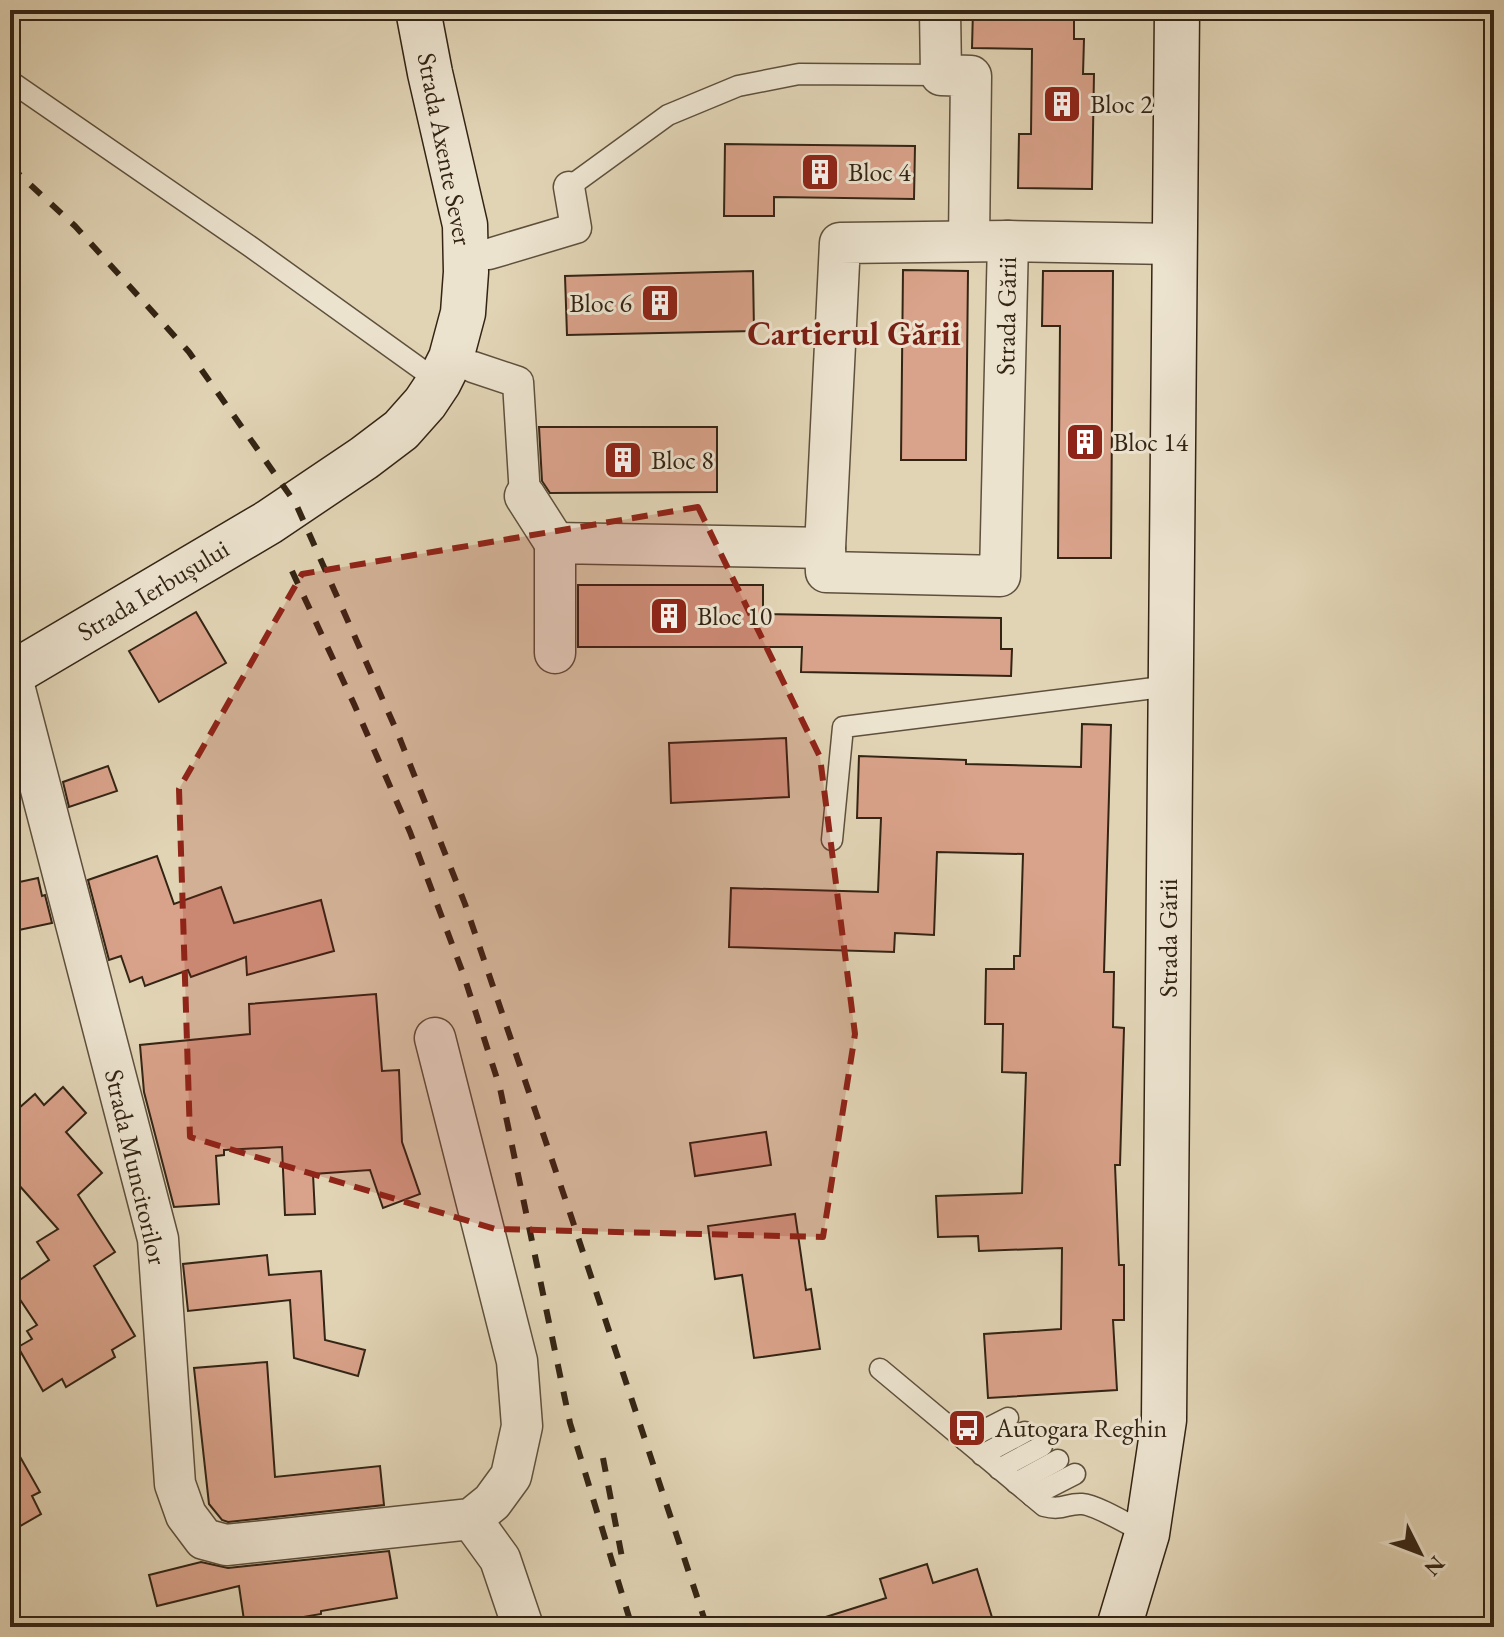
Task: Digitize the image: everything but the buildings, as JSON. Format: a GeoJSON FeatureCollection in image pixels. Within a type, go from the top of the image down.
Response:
{"type":"FeatureCollection","features":[{"type":"Feature","properties":{"kind":"main road","name":"Strada Axente Sever"},"geometry":{"type":"LineString","coordinates":[[296,504],[401,430],[456,374],[451,358],[463,313],[465,225],[418,10]]}},
{"type":"Feature","properties":{"kind":"main road","name":"Strada Gării"},"geometry":{"type":"LineString","coordinates":[[1119,1627],[1147,1534],[1164,1420],[1177,10]]}},
{"type":"Feature","properties":{"kind":"main road","name":"Strada Ierbușului"},"geometry":{"type":"LineString","coordinates":[[11,674],[296,504]]}},
{"type":"Feature","properties":{"kind":"street"},"geometry":{"type":"LineString","coordinates":[[940,10],[941,75]]}},
{"type":"Feature","properties":{"kind":"street","name":"Strada Gării"},"geometry":{"type":"LineString","coordinates":[[941,75],[971,76],[988,241],[1000,576],[826,572],[840,243],[988,241],[1173,244]]}},
{"type":"Feature","properties":{"kind":"street"},"geometry":{"type":"LineString","coordinates":[[489,254],[576,228],[569,187]]}},
{"type":"Feature","properties":{"kind":"street"},"geometry":{"type":"LineString","coordinates":[[456,374],[518,382],[525,496],[555,543],[555,653]]}},
{"type":"Feature","properties":{"kind":"street"},"geometry":{"type":"LineString","coordinates":[[555,543],[825,548]]}},
{"type":"Feature","properties":{"kind":"street","name":"Strada Muncitorilor"},"geometry":{"type":"LineString","coordinates":[[11,674],[158,1239],[175,1484],[186,1515],[204,1539],[226,1545],[471,1519]]}},
{"type":"Feature","properties":{"kind":"street"},"geometry":{"type":"LineString","coordinates":[[435,1038],[517,1361],[522,1426],[511,1476],[492,1502],[471,1519],[500,1559],[523,1627]]}},
{"type":"Feature","properties":{"kind":"lane"},"geometry":{"type":"LineString","coordinates":[[569,187],[668,115],[738,86],[799,74],[941,75]]}},
{"type":"Feature","properties":{"kind":"lane"},"geometry":{"type":"LineString","coordinates":[[10,81],[251,247],[456,374]]}},
{"type":"Feature","properties":{"kind":"lane"},"geometry":{"type":"LineString","coordinates":[[832,840],[843,727],[1170,686]]}},
{"type":"Feature","properties":{"kind":"lane"},"geometry":{"type":"LineString","coordinates":[[880,1369],[1044,1506],[1055,1509],[1088,1505],[1147,1534]]}},
{"type":"Feature","properties":{"kind":"lane"},"geometry":{"type":"LineString","coordinates":[[965,1440],[1008,1418]]}},
{"type":"Feature","properties":{"kind":"lane"},"geometry":{"type":"LineString","coordinates":[[982,1455],[1025,1432]]}},
{"type":"Feature","properties":{"kind":"lane"},"geometry":{"type":"LineString","coordinates":[[999,1469],[1042,1446]]}},
{"type":"Feature","properties":{"kind":"lane"},"geometry":{"type":"LineString","coordinates":[[1016,1483],[1058,1460]]}},
{"type":"Feature","properties":{"kind":"lane"},"geometry":{"type":"LineString","coordinates":[[1032,1496],[1075,1474]]}},
{"type":"Feature","properties":{"kind":"highlighted area"},"geometry":{"type":"Polygon","coordinates":[[[698,507],[820,757],[855,1034],[823,1237],[495,1229],[190,1137],[179,789],[302,574],[698,507]]]}},
{"type":"Feature","properties":{"kind":"railway"},"geometry":{"type":"LineString","coordinates":[[10,166],[75,226],[189,352],[296,504],[398,734],[465,904],[707,1627]]}},
{"type":"Feature","properties":{"kind":"railway"},"geometry":{"type":"LineString","coordinates":[[292,571],[410,832],[464,976],[500,1088],[570,1423],[632,1627]]}},
{"type":"Feature","properties":{"kind":"railway"},"geometry":{"type":"LineString","coordinates":[[603,1458],[624,1568]]}},
{"type":"Feature","properties":{"kind":"place","name":"Bloc 2"},"geometry":{"type":"Point","coordinates":[1062,104]}},
{"type":"Feature","properties":{"kind":"place","name":"Bloc 4"},"geometry":{"type":"Point","coordinates":[820,172]}},
{"type":"Feature","properties":{"kind":"place","name":"Bloc 6"},"geometry":{"type":"Point","coordinates":[660,303]}},
{"type":"Feature","properties":{"kind":"place","name":"Bloc 14"},"geometry":{"type":"Point","coordinates":[1085,442]}},
{"type":"Feature","properties":{"kind":"place","name":"Bloc 8"},"geometry":{"type":"Point","coordinates":[623,460]}},
{"type":"Feature","properties":{"kind":"place","name":"Bloc 10"},"geometry":{"type":"Point","coordinates":[669,616]}},
{"type":"Feature","properties":{"kind":"place","name":"Autogara Reghin"},"geometry":{"type":"Point","coordinates":[967,1428]}},
{"type":"Feature","properties":{"kind":"district","name":"Cartierul Gării"},"geometry":{"type":"Point","coordinates":[854,333]}}]}
